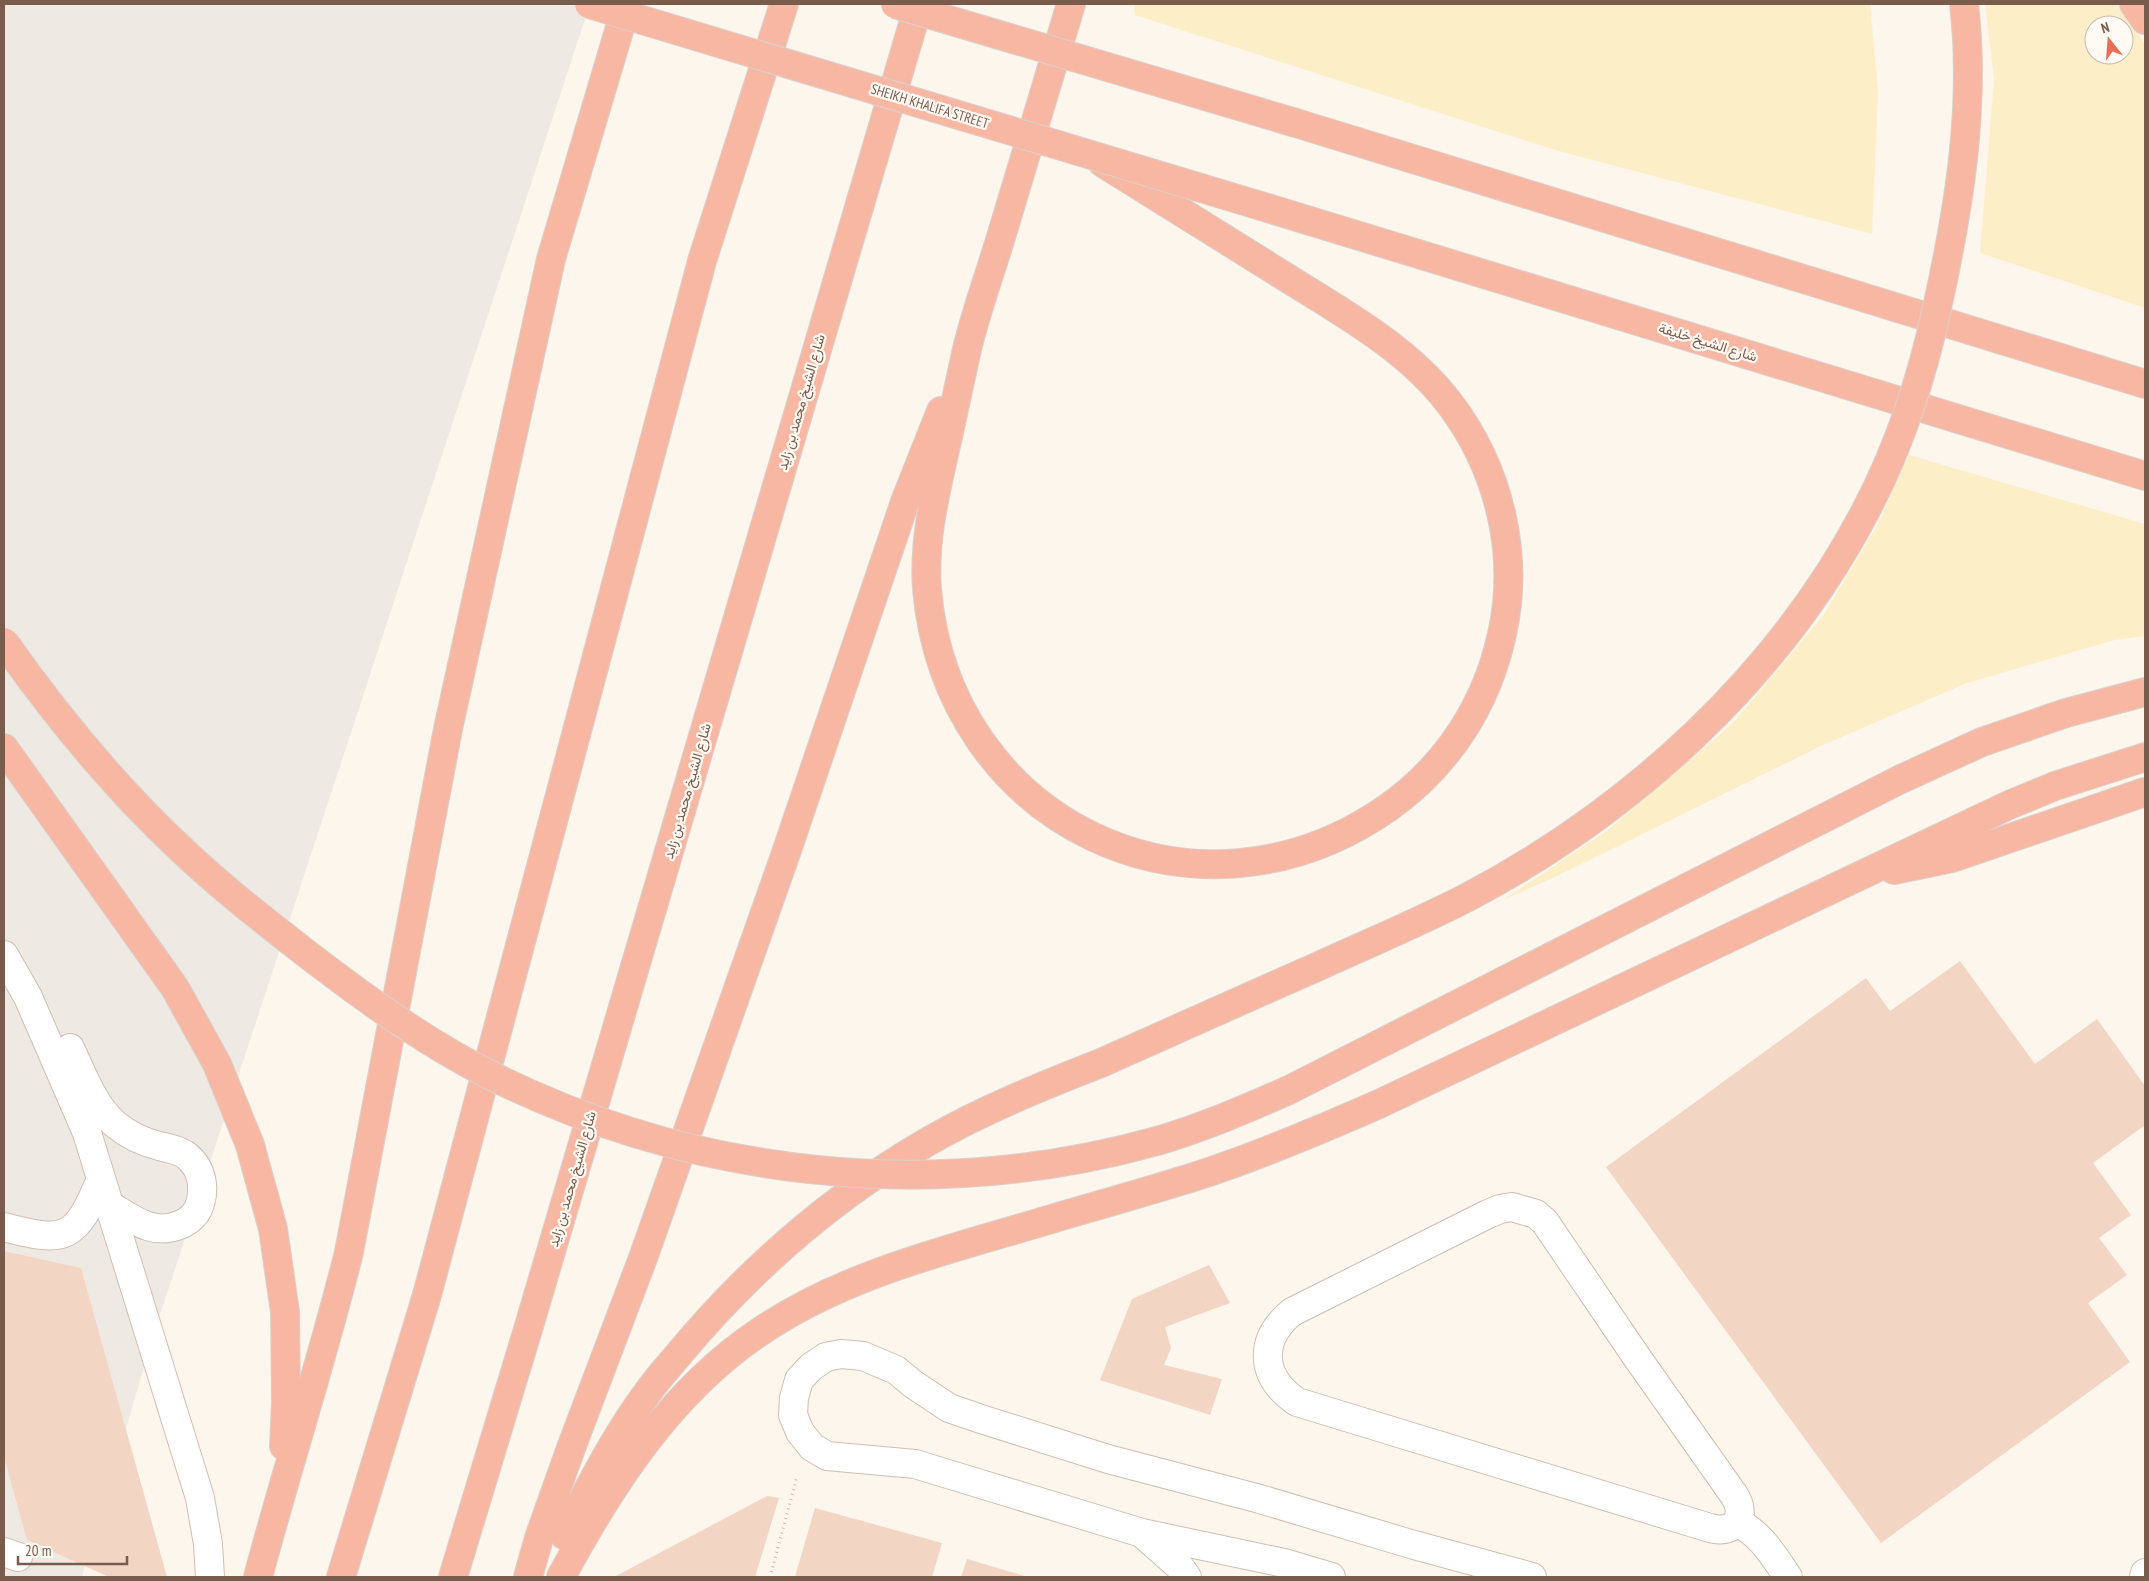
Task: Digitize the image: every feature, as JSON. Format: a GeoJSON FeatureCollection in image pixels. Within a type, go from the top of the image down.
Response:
{"type":"FeatureCollection","features":[{"type":"Feature","properties":{"kind":"highway","name":"SHEIKH KHALIFA STREET"},"geometry":{"type":"LineString","coordinates":[[589,4],[1271,208]]}},
{"type":"Feature","properties":{"kind":"highway"},"geometry":{"type":"LineString","coordinates":[[258,1577],[329,1335],[349,1252],[448,729],[551,259],[627,4]]}},
{"type":"Feature","properties":{"kind":"highway"},"geometry":{"type":"LineString","coordinates":[[341,1577],[427,1295],[702,261],[784,4]]}},
{"type":"Feature","properties":{"kind":"highway"},"geometry":{"type":"LineString","coordinates":[[895,4],[1296,123],[2145,384]]}},
{"type":"Feature","properties":{"kind":"highway","name":"شارع الشيخ محمد بن زايد"},"geometry":{"type":"LineString","coordinates":[[453,1577],[529,1326],[919,4]]}},
{"type":"Feature","properties":{"kind":"highway"},"geometry":{"type":"LineString","coordinates":[[1071,4],[968,345],[928,528],[927,586],[936,645],[956,699],[986,750],[1026,793],[1066,824],[1112,846],[1162,860],[1212,864],[1263,860],[1313,847],[1362,826],[1407,795],[1445,756],[1475,712],[1496,662],[1508,610],[1510,556],[1499,502],[1478,450],[1449,403],[1412,362],[1367,329],[1251,254],[1089,154]]}},
{"type":"Feature","properties":{"kind":"highway"},"geometry":{"type":"LineString","coordinates":[[544,1577],[600,1468],[648,1392],[708,1319],[776,1253],[849,1193],[928,1141],[1013,1098],[1100,1063],[1413,924],[1470,896],[1525,864],[1579,828],[1630,790],[1678,749],[1724,705],[1765,661],[1817,592],[1866,511],[1892,457],[1913,400],[1930,343],[1957,208],[1964,151],[1967,84],[1964,4]]}},
{"type":"Feature","properties":{"kind":"highway"},"geometry":{"type":"LineString","coordinates":[[2134,4],[2145,20]]}},
{"type":"Feature","properties":{"kind":"highway","name":"شارع الشيخ خليفة"},"geometry":{"type":"LineString","coordinates":[[1271,208],[2145,476]]}},
{"type":"Feature","properties":{"kind":"highway"},"geometry":{"type":"LineString","coordinates":[[528,1577],[539,1538],[568,1457],[644,1258],[786,853],[906,499],[968,345]]}},
{"type":"Feature","properties":{"kind":"highway"},"geometry":{"type":"LineString","coordinates":[[4,642],[78,739],[128,796],[182,850],[248,909],[369,1002],[428,1040],[498,1078],[554,1104],[620,1129],[676,1146],[814,1171],[884,1175],[954,1175],[1023,1169],[1092,1157],[1140,1145],[1225,1118],[1289,1090],[1901,779],[1982,742],[2066,713],[2145,692]]}},
{"type":"Feature","properties":{"kind":"highway"},"geometry":{"type":"LineString","coordinates":[[4,748],[175,988],[217,1064],[250,1145],[273,1230],[285,1312],[286,1402],[282,1490]]}},
{"type":"Feature","properties":{"kind":"highway"},"geometry":{"type":"LineString","coordinates":[[561,1577],[613,1488],[643,1443],[677,1402],[716,1365],[752,1338],[804,1304],[852,1282],[917,1260],[1200,1175],[1320,1130],[2009,805],[2055,786],[2145,757]]}},
{"type":"Feature","properties":{"kind":"highway"},"geometry":{"type":"LineString","coordinates":[[1870,872],[1911,868],[1952,858],[2145,792]]}},
{"type":"Feature","properties":{"kind":"street"},"geometry":{"type":"LineString","coordinates":[[4,954],[28,997],[87,1133],[200,1498],[208,1544],[210,1577]]}},
{"type":"Feature","properties":{"kind":"street"},"geometry":{"type":"LineString","coordinates":[[28,997],[58,1029],[95,1098],[109,1118],[128,1133],[142,1140],[172,1149],[187,1156],[197,1169],[202,1184],[202,1200],[196,1213],[186,1222],[172,1228],[157,1230],[142,1225],[105,1192]]}},
{"type":"Feature","properties":{"kind":"street"},"geometry":{"type":"LineString","coordinates":[[4,1227],[37,1236],[49,1237],[61,1234],[81,1221],[88,1210],[105,1192]]}},
{"type":"Feature","properties":{"kind":"street"},"geometry":{"type":"LineString","coordinates":[[1512,1207],[1536,1214],[1545,1222],[1739,1503],[1740,1513],[1737,1522],[1730,1528],[1720,1531],[1715,1530],[1297,1402],[1284,1393],[1271,1374],[1268,1366],[1268,1350],[1272,1336],[1280,1322],[1292,1312],[1488,1214],[1512,1207]]}},
{"type":"Feature","properties":{"kind":"street"},"geometry":{"type":"LineString","coordinates":[[1331,1577],[1284,1563],[1142,1533],[914,1464],[827,1456],[812,1447],[800,1432],[793,1416],[794,1398],[799,1380],[811,1366],[826,1357],[841,1354],[863,1356],[896,1370],[948,1408],[981,1419],[1108,1459],[1260,1499],[1414,1545],[1532,1577]]}},
{"type":"Feature","properties":{"kind":"street"},"geometry":{"type":"LineString","coordinates":[[1737,1522],[1759,1537],[1788,1577]]}},
{"type":"Feature","properties":{"kind":"street"},"geometry":{"type":"LineString","coordinates":[[1142,1533],[1179,1566],[1187,1577]]}},
{"type":"Feature","properties":{"kind":"street"},"geometry":{"type":"LineString","coordinates":[[1257,1577],[1264,1571],[1284,1563]]}},
{"type":"Feature","properties":{"kind":"street"},"geometry":{"type":"LineString","coordinates":[[2144,1577],[2145,1573]]}},
{"type":"Feature","properties":{"kind":"path"},"geometry":{"type":"LineString","coordinates":[[770,1577],[800,1468],[812,1447]]}},
{"type":"Feature","properties":{"kind":"shaded area"},"geometry":{"type":"Polygon","coordinates":[[[4,4],[590,4],[155,1330],[82,1577],[4,1577],[4,4]]]}},
{"type":"Feature","properties":{"kind":"sand"},"geometry":{"type":"Polygon","coordinates":[[[1134,4],[1870,4],[1878,91],[1872,234],[1555,150],[1135,15],[1134,4]]]}},
{"type":"Feature","properties":{"kind":"sand"},"geometry":{"type":"Polygon","coordinates":[[[1985,4],[2117,4],[2125,15],[2084,15],[2084,65],[2134,65],[2134,28],[2145,44],[2145,308],[1980,253],[1994,80],[1985,4]]]}},
{"type":"Feature","properties":{"kind":"sand"},"geometry":{"type":"Polygon","coordinates":[[[1909,455],[2145,524],[2145,636],[2115,640],[1967,683],[1821,746],[1555,877],[1503,900],[1608,830],[1731,725],[1823,616],[1878,524],[1909,455]]]}},
{"type":"Feature","properties":{"kind":"building"},"geometry":{"type":"Polygon","coordinates":[[[1960,961],[2035,1064],[2097,1019],[2145,1086],[2145,1125],[2093,1163],[2131,1215],[2099,1238],[2127,1275],[2088,1303],[2130,1362],[1881,1543],[1606,1167],[1866,978],[1890,1011],[1960,961]]]}},
{"type":"Feature","properties":{"kind":"building"},"geometry":{"type":"Polygon","coordinates":[[[4,1251],[81,1268],[167,1577],[109,1577],[27,1540],[4,1457],[4,1251]]]}},
{"type":"Feature","properties":{"kind":"building"},"geometry":{"type":"Polygon","coordinates":[[[1209,1265],[1230,1303],[1165,1327],[1171,1348],[1164,1365],[1222,1379],[1210,1415],[1100,1380],[1132,1299],[1209,1265]]]}},
{"type":"Feature","properties":{"kind":"building"},"geometry":{"type":"Polygon","coordinates":[[[767,1496],[779,1498],[755,1577],[614,1577],[767,1496]]]}},
{"type":"Feature","properties":{"kind":"building"},"geometry":{"type":"Polygon","coordinates":[[[815,1508],[942,1543],[932,1577],[795,1577],[815,1508]]]}},
{"type":"Feature","properties":{"kind":"building"},"geometry":{"type":"Polygon","coordinates":[[[967,1559],[1028,1577],[961,1577],[967,1559]]]}}]}
